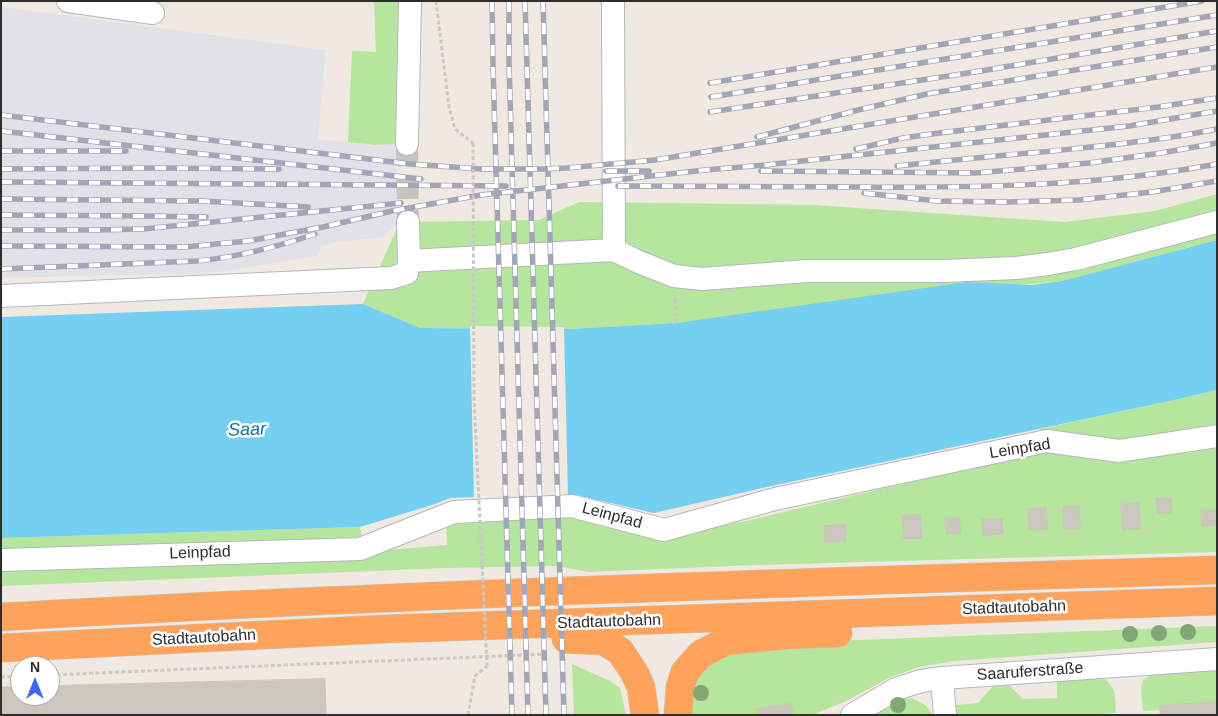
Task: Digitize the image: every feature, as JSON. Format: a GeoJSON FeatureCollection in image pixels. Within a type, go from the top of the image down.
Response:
{"type":"FeatureCollection","features":[{"type":"Feature","properties":{"kind":"highway","name":"Stadtautobahn"},"geometry":{"type":"LineString","coordinates":[[1,617],[413,596],[1217,570]]}},
{"type":"Feature","properties":{"kind":"highway","name":"Stadtautobahn"},"geometry":{"type":"LineString","coordinates":[[1,648],[385,630],[1217,600]]}},
{"type":"Feature","properties":{"kind":"highway"},"geometry":{"type":"LineString","coordinates":[[678,715],[680,687],[685,672],[701,654],[726,641],[786,635],[1217,616]]}},
{"type":"Feature","properties":{"kind":"highway"},"geometry":{"type":"LineString","coordinates":[[385,630],[464,642],[570,639],[603,641],[620,651],[634,672],[641,687],[645,715]]}},
{"type":"Feature","properties":{"kind":"street"},"geometry":{"type":"LineString","coordinates":[[68,1],[153,13]]}},
{"type":"Feature","properties":{"kind":"street"},"geometry":{"type":"LineString","coordinates":[[407,144],[410,1]]}},
{"type":"Feature","properties":{"kind":"street"},"geometry":{"type":"LineString","coordinates":[[613,1],[614,250]]}},
{"type":"Feature","properties":{"kind":"street"},"geometry":{"type":"LineString","coordinates":[[1,296],[391,278],[407,273],[409,261],[408,222]]}},
{"type":"Feature","properties":{"kind":"street"},"geometry":{"type":"LineString","coordinates":[[409,261],[614,250],[674,276],[702,279],[807,271],[944,271],[1016,268],[1076,259],[1217,222]]}},
{"type":"Feature","properties":{"kind":"street","name":"Leinpfad"},"geometry":{"type":"LineString","coordinates":[[1,560],[360,548],[454,512],[572,506],[664,530],[775,499],[1047,442],[1119,451],[1217,436]]}},
{"type":"Feature","properties":{"kind":"street","name":"Saaruferstraße"},"geometry":{"type":"LineString","coordinates":[[852,715],[896,689],[921,680],[1217,658]]}},
{"type":"Feature","properties":{"kind":"street"},"geometry":{"type":"LineString","coordinates":[[942,678],[945,715]]}},
{"type":"Feature","properties":{"kind":"path"},"geometry":{"type":"LineString","coordinates":[[436,1],[449,107],[455,129],[473,143],[474,398],[487,666],[475,676],[468,715]]}},
{"type":"Feature","properties":{"kind":"path"},"geometry":{"type":"LineString","coordinates":[[676,316],[676,323]]}},
{"type":"Feature","properties":{"kind":"path"},"geometry":{"type":"LineString","coordinates":[[60,675],[546,654]]}},
{"type":"Feature","properties":{"kind":"shaded area"},"geometry":{"type":"Polygon","coordinates":[[[1,7],[326,50],[318,139],[375,145],[395,144],[400,222],[383,237],[335,242],[322,246],[318,256],[212,273],[1,278],[1,7]]]}},
{"type":"Feature","properties":{"kind":"green space"},"geometry":{"type":"Polygon","coordinates":[[[374,1],[399,1],[395,144],[375,145],[348,142],[352,51],[376,52],[374,1]]]}},
{"type":"Feature","properties":{"kind":"green space"},"geometry":{"type":"Polygon","coordinates":[[[1217,194],[1217,240],[1062,281],[815,305],[676,323],[569,329],[419,328],[363,304],[400,222],[539,220],[579,202],[813,205],[1064,222],[1155,211],[1217,194]]]}},
{"type":"Feature","properties":{"kind":"green space"},"geometry":{"type":"Polygon","coordinates":[[[1217,390],[1217,552],[756,565],[588,572],[558,566],[446,568],[1,586],[1,538],[360,527],[365,552],[447,545],[446,525],[577,516],[663,538],[746,521],[1045,450],[1040,429],[1217,390]]]}},
{"type":"Feature","properties":{"kind":"green space"},"geometry":{"type":"Polygon","coordinates":[[[1217,626],[1217,642],[954,661],[919,667],[891,677],[846,701],[812,715],[690,715],[691,693],[698,676],[715,659],[738,650],[834,641],[1217,626]]]}},
{"type":"Feature","properties":{"kind":"green space"},"geometry":{"type":"Polygon","coordinates":[[[572,664],[610,681],[620,688],[626,715],[574,715],[572,664]]]}},
{"type":"Feature","properties":{"kind":"green space"},"geometry":{"type":"Polygon","coordinates":[[[1217,670],[1217,702],[1160,706],[1160,710],[1143,711],[1141,690],[1143,680],[1151,675],[1217,670]]]}},
{"type":"Feature","properties":{"kind":"green space"},"geometry":{"type":"Polygon","coordinates":[[[1103,678],[1113,689],[1116,713],[1083,715],[956,715],[955,705],[978,703],[993,686],[1009,685],[1023,699],[1057,698],[1057,681],[1103,678]]]}},
{"type":"Feature","properties":{"kind":"green space"},"geometry":{"type":"Polygon","coordinates":[[[911,698],[926,706],[932,715],[873,715],[898,700],[911,698]]]}},
{"type":"Feature","properties":{"kind":"water","name":"Saar"},"geometry":{"type":"Polygon","coordinates":[[[1217,240],[1217,390],[654,513],[571,494],[450,498],[360,527],[1,538],[1,317],[363,304],[420,328],[569,329],[676,323],[967,282],[1031,285],[1062,281],[1217,240]]]}},
{"type":"Feature","properties":{"kind":"pier"},"geometry":{"type":"Polygon","coordinates":[[[470,326],[564,327],[568,496],[474,500],[470,326]]]}},
{"type":"Feature","properties":{"kind":"building"},"geometry":{"type":"Polygon","coordinates":[[[1171,498],[1172,512],[1158,514],[1156,499],[1171,498]]]}},
{"type":"Feature","properties":{"kind":"building"},"geometry":{"type":"Polygon","coordinates":[[[1139,503],[1141,529],[1123,530],[1121,505],[1139,503]]]}},
{"type":"Feature","properties":{"kind":"building"},"geometry":{"type":"Polygon","coordinates":[[[1079,506],[1080,529],[1064,529],[1063,507],[1079,506]]]}},
{"type":"Feature","properties":{"kind":"building"},"geometry":{"type":"Polygon","coordinates":[[[1046,508],[1048,529],[1029,530],[1028,509],[1046,508]]]}},
{"type":"Feature","properties":{"kind":"building"},"geometry":{"type":"Polygon","coordinates":[[[1215,510],[1216,525],[1202,526],[1201,511],[1215,510]]]}},
{"type":"Feature","properties":{"kind":"building"},"geometry":{"type":"Polygon","coordinates":[[[920,515],[922,538],[904,539],[902,516],[920,515]]]}},
{"type":"Feature","properties":{"kind":"building"},"geometry":{"type":"Polygon","coordinates":[[[959,518],[961,533],[947,534],[945,519],[959,518]]]}},
{"type":"Feature","properties":{"kind":"building"},"geometry":{"type":"Polygon","coordinates":[[[1002,519],[1003,534],[983,536],[982,520],[1002,519]]]}},
{"type":"Feature","properties":{"kind":"building"},"geometry":{"type":"Polygon","coordinates":[[[845,525],[846,541],[825,542],[824,526],[845,525]]]}},
{"type":"Feature","properties":{"kind":"building"},"geometry":{"type":"Polygon","coordinates":[[[325,679],[326,715],[1,715],[1,687],[10,687],[10,706],[60,706],[60,686],[325,679]]]}},
{"type":"Feature","properties":{"kind":"building"},"geometry":{"type":"Polygon","coordinates":[[[1217,702],[1217,715],[1160,715],[1160,706],[1217,702]]]}},
{"type":"Feature","properties":{"kind":"building"},"geometry":{"type":"Polygon","coordinates":[[[791,704],[793,715],[757,715],[756,709],[791,704]]]}},
{"type":"Feature","properties":{"kind":"tunnel"},"geometry":{"type":"LineString","coordinates":[[407,144],[408,222]]}},
{"type":"Feature","properties":{"kind":"railway"},"geometry":{"type":"LineString","coordinates":[[492,1],[512,715]]}},
{"type":"Feature","properties":{"kind":"railway"},"geometry":{"type":"LineString","coordinates":[[509,1],[509,62],[528,715]]}},
{"type":"Feature","properties":{"kind":"railway"},"geometry":{"type":"LineString","coordinates":[[525,1],[546,715]]}},
{"type":"Feature","properties":{"kind":"railway"},"geometry":{"type":"LineString","coordinates":[[543,1],[564,715]]}},
{"type":"Feature","properties":{"kind":"railway"},"geometry":{"type":"LineString","coordinates":[[710,83],[1202,1]]}},
{"type":"Feature","properties":{"kind":"railway"},"geometry":{"type":"LineString","coordinates":[[711,97],[1217,15]]}},
{"type":"Feature","properties":{"kind":"railway"},"geometry":{"type":"LineString","coordinates":[[710,112],[975,72],[1217,31]]}},
{"type":"Feature","properties":{"kind":"railway"},"geometry":{"type":"LineString","coordinates":[[757,137],[927,94],[1217,47]]}},
{"type":"Feature","properties":{"kind":"railway"},"geometry":{"type":"LineString","coordinates":[[1,115],[410,164],[481,169],[567,168],[655,160],[1217,67]]}},
{"type":"Feature","properties":{"kind":"railway"},"geometry":{"type":"LineString","coordinates":[[856,149],[903,138],[1217,98]]}},
{"type":"Feature","properties":{"kind":"railway"},"geometry":{"type":"LineString","coordinates":[[1,246],[185,247],[248,241],[323,227],[392,211],[481,195],[1129,126],[1217,111]]}},
{"type":"Feature","properties":{"kind":"railway"},"geometry":{"type":"LineString","coordinates":[[897,166],[1130,143],[1217,129]]}},
{"type":"Feature","properties":{"kind":"railway"},"geometry":{"type":"LineString","coordinates":[[1,131],[421,179]]}},
{"type":"Feature","properties":{"kind":"railway"},"geometry":{"type":"LineString","coordinates":[[761,171],[975,173],[1089,163],[1217,143]]}},
{"type":"Feature","properties":{"kind":"railway"},"geometry":{"type":"LineString","coordinates":[[1,151],[126,151]]}},
{"type":"Feature","properties":{"kind":"railway"},"geometry":{"type":"LineString","coordinates":[[618,186],[994,186],[1128,177],[1217,164]]}},
{"type":"Feature","properties":{"kind":"railway"},"geometry":{"type":"LineString","coordinates":[[1,169],[279,169]]}},
{"type":"Feature","properties":{"kind":"railway"},"geometry":{"type":"LineString","coordinates":[[606,171],[649,171]]}},
{"type":"Feature","properties":{"kind":"railway"},"geometry":{"type":"LineString","coordinates":[[864,193],[937,201],[1079,200],[1152,192],[1217,181]]}},
{"type":"Feature","properties":{"kind":"railway"},"geometry":{"type":"LineString","coordinates":[[1,182],[506,186]]}},
{"type":"Feature","properties":{"kind":"railway"},"geometry":{"type":"LineString","coordinates":[[1,199],[202,201],[308,207]]}},
{"type":"Feature","properties":{"kind":"railway"},"geometry":{"type":"LineString","coordinates":[[1,230],[143,229],[401,203]]}},
{"type":"Feature","properties":{"kind":"railway"},"geometry":{"type":"LineString","coordinates":[[1,215],[206,217]]}},
{"type":"Feature","properties":{"kind":"railway"},"geometry":{"type":"LineString","coordinates":[[1,269],[197,261],[257,251],[315,234]]}}]}
